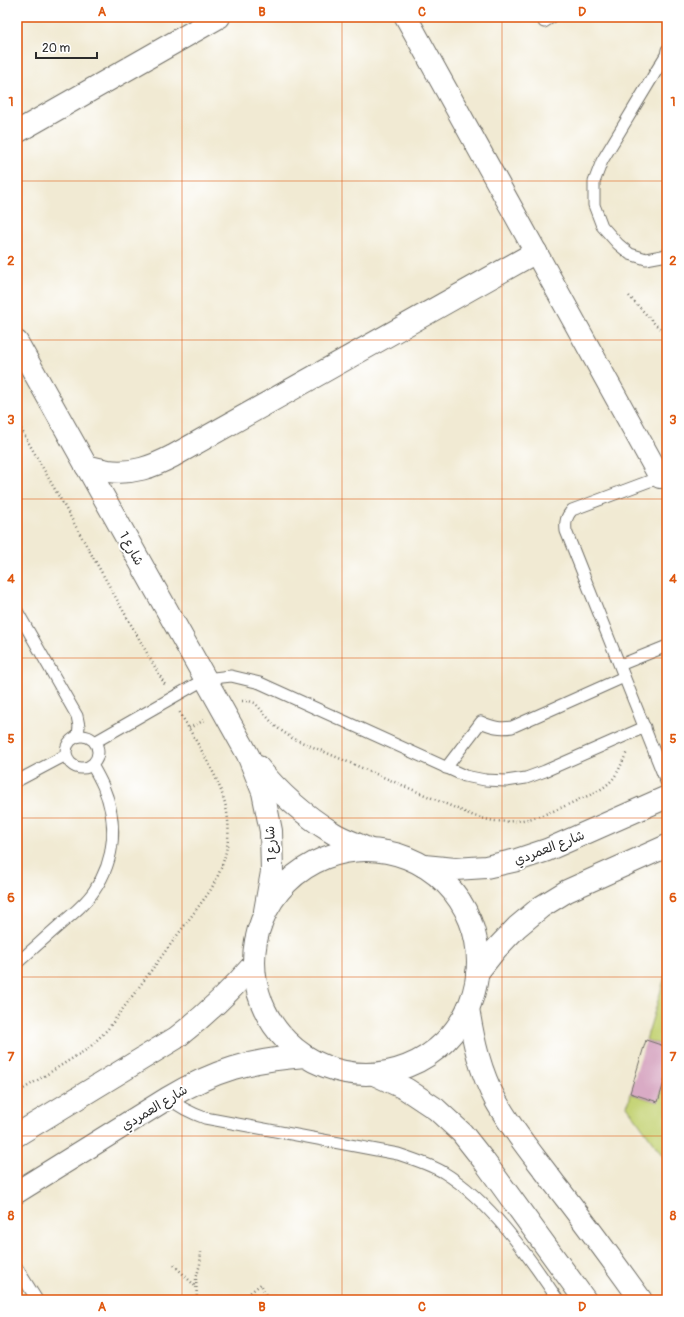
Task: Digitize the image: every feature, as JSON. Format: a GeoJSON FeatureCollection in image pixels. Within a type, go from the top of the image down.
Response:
{"type":"FeatureCollection","features":[{"type":"Feature","properties":{"kind":"street"},"geometry":{"type":"LineString","coordinates":[[17,132],[219,17]]}},
{"type":"Feature","properties":{"kind":"street"},"geometry":{"type":"LineString","coordinates":[[406,17],[536,252],[664,476]]}},
{"type":"Feature","properties":{"kind":"street"},"geometry":{"type":"LineString","coordinates":[[86,466],[108,471],[131,471],[153,466],[536,252]]}},
{"type":"Feature","properties":{"kind":"street","name":"شارع 1"},"geometry":{"type":"LineString","coordinates":[[17,342],[248,755],[263,792],[271,831],[272,872],[265,911]]}},
{"type":"Feature","properties":{"kind":"street","name":"شارع 1"},"geometry":{"type":"LineString","coordinates":[[248,755],[272,785],[302,812],[334,834],[370,850]]}},
{"type":"Feature","properties":{"kind":"street","name":"شارع العمردي"},"geometry":{"type":"LineString","coordinates":[[424,866],[463,868],[486,867],[517,860],[547,850],[667,797]]}},
{"type":"Feature","properties":{"kind":"street"},"geometry":{"type":"LineString","coordinates":[[477,973],[496,949],[517,927],[541,908],[567,891],[667,846]]}},
{"type":"Feature","properties":{"kind":"street"},"geometry":{"type":"LineString","coordinates":[[370,850],[388,852],[424,866],[443,882],[460,901],[471,924],[477,948],[477,973],[474,991],[468,1008],[456,1029],[440,1047],[420,1060],[398,1070],[374,1074],[350,1073],[326,1067],[305,1056],[284,1038],[268,1017],[257,991],[254,964],[255,946],[257,934],[265,911],[284,885],[309,865],[338,853],[370,850]]}},
{"type":"Feature","properties":{"kind":"street"},"geometry":{"type":"LineString","coordinates":[[17,1136],[176,1038],[217,1004],[254,964]]}},
{"type":"Feature","properties":{"kind":"street"},"geometry":{"type":"LineString","coordinates":[[468,1008],[473,1040],[482,1071],[496,1101],[513,1129],[586,1224],[641,1300]]}},
{"type":"Feature","properties":{"kind":"street","name":"شارع العمردي"},"geometry":{"type":"LineString","coordinates":[[17,1192],[199,1080],[233,1067],[256,1061],[305,1056]]}},
{"type":"Feature","properties":{"kind":"street"},"geometry":{"type":"LineString","coordinates":[[374,1074],[406,1089],[436,1109],[462,1133],[585,1300]]}},
{"type":"Feature","properties":{"kind":"lane"},"geometry":{"type":"LineString","coordinates":[[667,50],[666,55],[602,161],[594,182],[594,205],[602,226],[618,244],[630,254],[646,259],[667,254]]}},
{"type":"Feature","properties":{"kind":"lane"},"geometry":{"type":"LineString","coordinates":[[664,476],[572,510],[567,516],[565,523],[566,531],[667,784]]}},
{"type":"Feature","properties":{"kind":"lane"},"geometry":{"type":"LineString","coordinates":[[17,611],[77,716],[79,726],[78,736]]}},
{"type":"Feature","properties":{"kind":"lane"},"geometry":{"type":"LineString","coordinates":[[620,665],[667,646]]}},
{"type":"Feature","properties":{"kind":"lane"},"geometry":{"type":"LineString","coordinates":[[95,742],[205,679],[231,676],[260,683],[446,768],[465,776],[485,780],[506,781],[526,778],[645,727]]}},
{"type":"Feature","properties":{"kind":"lane"},"geometry":{"type":"LineString","coordinates":[[446,768],[481,722],[491,727],[501,729],[512,728],[624,676]]}},
{"type":"Feature","properties":{"kind":"lane"},"geometry":{"type":"LineString","coordinates":[[78,736],[90,738],[95,742],[98,748],[96,760],[92,765],[86,768],[74,766],[66,756],[66,749],[69,744],[78,736]]}},
{"type":"Feature","properties":{"kind":"lane"},"geometry":{"type":"LineString","coordinates":[[17,781],[66,756]]}},
{"type":"Feature","properties":{"kind":"lane"},"geometry":{"type":"LineString","coordinates":[[17,963],[82,906],[94,891],[104,874],[111,856],[113,832],[111,808],[103,786],[92,765]]}},
{"type":"Feature","properties":{"kind":"lane"},"geometry":{"type":"LineString","coordinates":[[168,1098],[179,1106],[205,1118],[398,1154],[420,1161],[442,1172],[462,1185],[480,1201],[514,1239],[540,1272],[558,1300]]}},
{"type":"Feature","properties":{"kind":"lane"},"geometry":{"type":"LineString","coordinates":[[17,1268],[37,1300]]}},
{"type":"Feature","properties":{"kind":"path"},"geometry":{"type":"LineString","coordinates":[[629,296],[657,326],[667,331]]}},
{"type":"Feature","properties":{"kind":"path"},"geometry":{"type":"LineString","coordinates":[[17,422],[218,783],[226,805],[229,823],[225,859],[219,876],[210,891],[108,1029],[89,1048],[17,1093]]}},
{"type":"Feature","properties":{"kind":"path"},"geometry":{"type":"LineString","coordinates":[[197,1300],[196,1286],[202,1252]]}},
{"type":"Feature","properties":{"kind":"path"},"geometry":{"type":"LineString","coordinates":[[174,1265],[196,1286]]}},
{"type":"Feature","properties":{"kind":"path"},"geometry":{"type":"LineString","coordinates":[[242,1300],[262,1284],[268,1300]]}},
{"type":"Feature","properties":{"kind":"green space"},"geometry":{"type":"Polygon","coordinates":[[[667,970],[667,1047],[646,1040],[667,970]]]}},
{"type":"Feature","properties":{"kind":"green space"},"geometry":{"type":"Polygon","coordinates":[[[667,1072],[667,1162],[627,1106],[630,1093],[658,1102],[667,1072]]]}},
{"type":"Feature","properties":{"kind":"building"},"geometry":{"type":"Polygon","coordinates":[[[646,1040],[667,1047],[667,1072],[658,1102],[630,1093],[646,1040]]]}}]}
